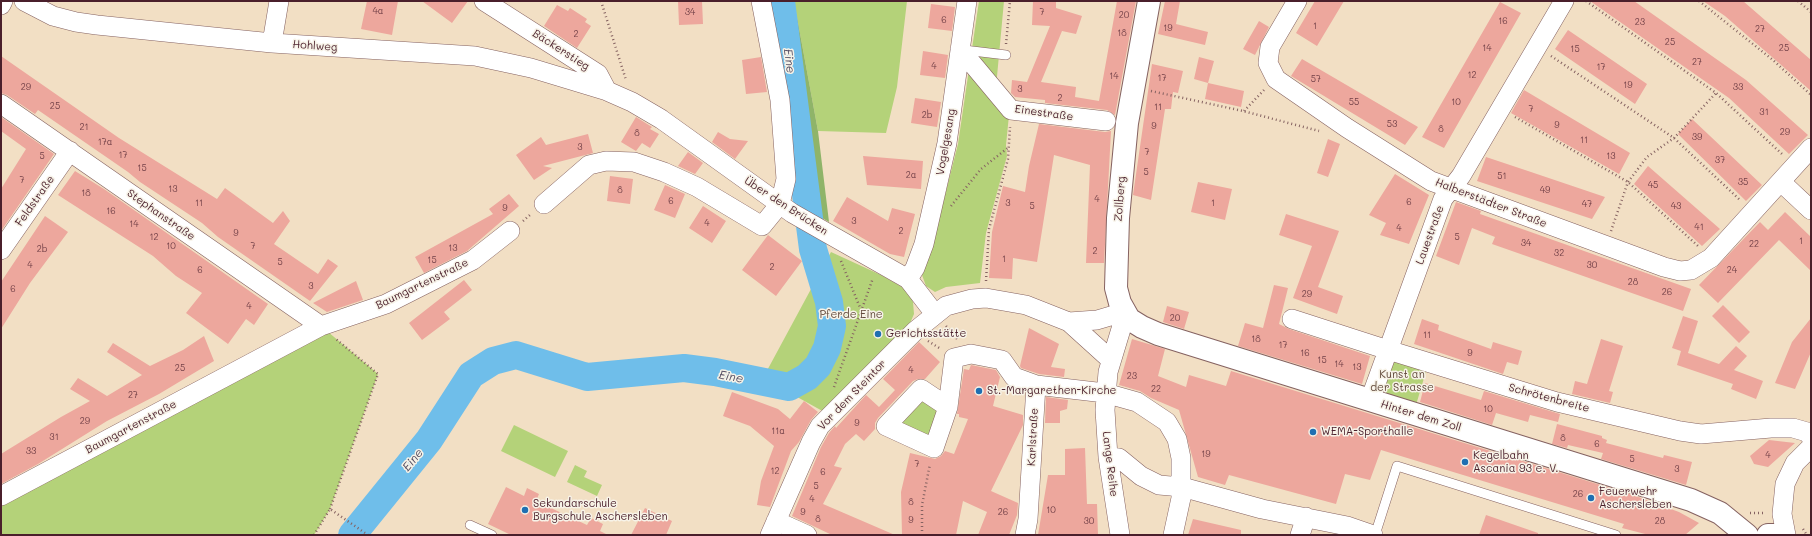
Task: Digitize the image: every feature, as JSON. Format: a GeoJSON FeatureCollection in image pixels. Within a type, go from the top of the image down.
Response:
{"type":"FeatureCollection","features":[{"type":"Feature","properties":{"kind":"main road","name":"Zollberg"},"geometry":{"type":"LineString","coordinates":[[1124,312],[1118,296],[1116,262],[1122,175],[1133,86],[1149,1]]}},
{"type":"Feature","properties":{"kind":"main road","name":"Hinter dem Zoll"},"geometry":{"type":"LineString","coordinates":[[1124,312],[1135,324],[1158,334],[1691,500],[1720,513],[1747,535]]}},
{"type":"Feature","properties":{"kind":"main road"},"geometry":{"type":"LineString","coordinates":[[1768,535],[1780,535]]}},
{"type":"Feature","properties":{"kind":"street"},"geometry":{"type":"LineString","coordinates":[[1,5],[3,1]]}},
{"type":"Feature","properties":{"kind":"street","name":"Hohlweg"},"geometry":{"type":"LineString","coordinates":[[24,1],[53,16],[76,22],[272,43],[475,56],[530,68],[607,91]]}},
{"type":"Feature","properties":{"kind":"street"},"geometry":{"type":"LineString","coordinates":[[272,43],[279,1]]}},
{"type":"Feature","properties":{"kind":"street","name":"Bäckerstieg"},"geometry":{"type":"LineString","coordinates":[[484,1],[598,74],[607,91]]}},
{"type":"Feature","properties":{"kind":"street"},"geometry":{"type":"LineString","coordinates":[[544,204],[589,165],[606,160],[634,162],[664,172],[697,187],[762,226],[786,208],[786,179],[780,100],[761,1]]}},
{"type":"Feature","properties":{"kind":"street","name":"Vogelgesang"},"geometry":{"type":"LineString","coordinates":[[908,279],[917,262],[933,208],[947,143],[967,1]]}},
{"type":"Feature","properties":{"kind":"street"},"geometry":{"type":"LineString","coordinates":[[1276,79],[1268,64],[1270,47],[1297,1]]}},
{"type":"Feature","properties":{"kind":"street","name":"Lauestraße"},"geometry":{"type":"LineString","coordinates":[[1370,400],[1443,199],[1461,176],[1564,1]]}},
{"type":"Feature","properties":{"kind":"street","name":"Einestraße"},"geometry":{"type":"LineString","coordinates":[[960,49],[1011,110],[1106,121]]}},
{"type":"Feature","properties":{"kind":"street","name":"Halberstädter Straße"},"geometry":{"type":"LineString","coordinates":[[1276,79],[1347,128],[1431,181],[1664,267],[1680,271],[1691,270],[1711,258],[1811,148]]}},
{"type":"Feature","properties":{"kind":"street"},"geometry":{"type":"LineString","coordinates":[[607,91],[632,102]]}},
{"type":"Feature","properties":{"kind":"street","name":"Über den Brücken"},"geometry":{"type":"LineString","coordinates":[[632,102],[661,119],[786,208],[908,279],[935,314]]}},
{"type":"Feature","properties":{"kind":"street","name":"Stephanstraße"},"geometry":{"type":"LineString","coordinates":[[1,104],[321,326]]}},
{"type":"Feature","properties":{"kind":"street","name":"Feldstraße"},"geometry":{"type":"LineString","coordinates":[[1,250],[70,151]]}},
{"type":"Feature","properties":{"kind":"street"},"geometry":{"type":"LineString","coordinates":[[1780,182],[1811,210]]}},
{"type":"Feature","properties":{"kind":"street","name":"Baumgartenstraße"},"geometry":{"type":"LineString","coordinates":[[1,496],[321,326],[386,304],[467,263],[510,231]]}},
{"type":"Feature","properties":{"kind":"street"},"geometry":{"type":"LineString","coordinates":[[935,314],[946,306],[958,301],[986,298],[1026,305],[1069,322],[1111,360]]}},
{"type":"Feature","properties":{"kind":"street"},"geometry":{"type":"LineString","coordinates":[[1069,322],[1097,320],[1124,312]]}},
{"type":"Feature","properties":{"kind":"street","name":"Lange Reihe"},"geometry":{"type":"LineString","coordinates":[[1120,535],[1105,432],[1105,393],[1111,360],[1121,329],[1124,312]]}},
{"type":"Feature","properties":{"kind":"street","name":"Vor dem Steintor"},"geometry":{"type":"LineString","coordinates":[[773,528],[811,442],[820,426],[915,331],[935,314]]}},
{"type":"Feature","properties":{"kind":"street","name":"Schrötenbreite"},"geometry":{"type":"LineString","coordinates":[[1292,319],[1557,402],[1680,431],[1701,434],[1771,428],[1793,428],[1807,432],[1811,437]]}},
{"type":"Feature","properties":{"kind":"street"},"geometry":{"type":"LineString","coordinates":[[948,407],[921,389],[886,426],[934,448],[948,407],[962,356],[1002,360],[1014,377],[1036,385],[1105,393],[1137,402],[1167,422],[1177,439],[1181,458],[1182,487],[1173,535]]}},
{"type":"Feature","properties":{"kind":"street","name":"Karlstraße"},"geometry":{"type":"LineString","coordinates":[[1025,535],[1028,519],[1036,385]]}},
{"type":"Feature","properties":{"kind":"street"},"geometry":{"type":"LineString","coordinates":[[1786,535],[1782,514],[1785,484],[1794,463],[1811,447]]}},
{"type":"Feature","properties":{"kind":"street"},"geometry":{"type":"LineString","coordinates":[[1108,457],[1119,458],[1141,476],[1159,485],[1182,487],[1262,509],[1347,526],[1374,535]]}},
{"type":"Feature","properties":{"kind":"street"},"geometry":{"type":"LineString","coordinates":[[1300,535],[1306,517]]}},
{"type":"Feature","properties":{"kind":"street"},"geometry":{"type":"LineString","coordinates":[[773,528],[807,535]]}},
{"type":"Feature","properties":{"kind":"lane"},"geometry":{"type":"LineString","coordinates":[[960,49],[1006,55]]}},
{"type":"Feature","properties":{"kind":"lane"},"geometry":{"type":"LineString","coordinates":[[1374,535],[1397,466],[1616,535]]}},
{"type":"Feature","properties":{"kind":"lane"},"geometry":{"type":"LineString","coordinates":[[470,525],[492,535]]}},
{"type":"Feature","properties":{"kind":"path"},"geometry":{"type":"LineString","coordinates":[[601,1],[632,102]]}},
{"type":"Feature","properties":{"kind":"path"},"geometry":{"type":"LineString","coordinates":[[1586,1],[1716,93],[1795,166]]}},
{"type":"Feature","properties":{"kind":"path"},"geometry":{"type":"LineString","coordinates":[[1698,1],[1773,60],[1811,95]]}},
{"type":"Feature","properties":{"kind":"path"},"geometry":{"type":"LineString","coordinates":[[1798,1],[1811,12]]}},
{"type":"Feature","properties":{"kind":"path"},"geometry":{"type":"LineString","coordinates":[[1537,47],[1674,138],[1753,212]]}},
{"type":"Feature","properties":{"kind":"path"},"geometry":{"type":"LineString","coordinates":[[1243,111],[1276,79]]}},
{"type":"Feature","properties":{"kind":"path"},"geometry":{"type":"LineString","coordinates":[[1133,86],[1243,111],[1332,134],[1347,128]]}},
{"type":"Feature","properties":{"kind":"path"},"geometry":{"type":"LineString","coordinates":[[1606,245],[1628,182],[1647,157],[1674,138],[1716,93]]}},
{"type":"Feature","properties":{"kind":"path"},"geometry":{"type":"LineString","coordinates":[[1501,109],[1628,182],[1711,258]]}},
{"type":"Feature","properties":{"kind":"path"},"geometry":{"type":"LineString","coordinates":[[986,298],[989,229],[1008,159],[1011,110]]}},
{"type":"Feature","properties":{"kind":"path"},"geometry":{"type":"LineString","coordinates":[[933,208],[947,210],[982,169],[1009,147]]}},
{"type":"Feature","properties":{"kind":"path"},"geometry":{"type":"LineString","coordinates":[[510,231],[544,204]]}},
{"type":"Feature","properties":{"kind":"path"},"geometry":{"type":"LineString","coordinates":[[836,238],[835,248],[862,310]]}},
{"type":"Feature","properties":{"kind":"path"},"geometry":{"type":"LineString","coordinates":[[833,390],[879,263]]}},
{"type":"Feature","properties":{"kind":"path"},"geometry":{"type":"LineString","coordinates":[[935,314],[962,356]]}},
{"type":"Feature","properties":{"kind":"path"},"geometry":{"type":"LineString","coordinates":[[314,535],[330,509],[378,374],[321,326]]}},
{"type":"Feature","properties":{"kind":"path"},"geometry":{"type":"LineString","coordinates":[[915,331],[962,356]]}},
{"type":"Feature","properties":{"kind":"path"},"geometry":{"type":"LineString","coordinates":[[922,535],[922,505],[934,448]]}},
{"type":"Feature","properties":{"kind":"path"},"geometry":{"type":"LineString","coordinates":[[330,509],[338,513],[368,535]]}},
{"type":"Feature","properties":{"kind":"green space"},"geometry":{"type":"Polygon","coordinates":[[[771,1],[794,1],[818,131],[829,222],[797,204],[787,95],[771,1]]]}},
{"type":"Feature","properties":{"kind":"green space"},"geometry":{"type":"Polygon","coordinates":[[[794,1],[907,1],[897,87],[886,133],[818,131],[794,1]]]}},
{"type":"Feature","properties":{"kind":"green space"},"geometry":{"type":"Polygon","coordinates":[[[979,1],[1004,1],[995,98],[1009,115],[1006,145],[1007,156],[986,233],[980,283],[946,287],[935,292],[926,286],[922,275],[941,211],[958,144],[979,1]]]}},
{"type":"Feature","properties":{"kind":"green space","name":"Pferde Eine"},"geometry":{"type":"Polygon","coordinates":[[[831,252],[881,275],[909,291],[913,302],[914,314],[908,328],[826,413],[763,378],[831,252]]]}},
{"type":"Feature","properties":{"kind":"green space"},"geometry":{"type":"Polygon","coordinates":[[[321,326],[378,374],[330,509],[314,535],[1,535],[1,496],[321,326]]]}},
{"type":"Feature","properties":{"kind":"green space","name":"Kunst an der Strasse"},"geometry":{"type":"Polygon","coordinates":[[[1389,357],[1427,368],[1416,405],[1378,394],[1389,357]]]}},
{"type":"Feature","properties":{"kind":"green space"},"geometry":{"type":"Polygon","coordinates":[[[922,393],[943,410],[931,441],[895,423],[922,393]]]}},
{"type":"Feature","properties":{"kind":"green space"},"geometry":{"type":"Polygon","coordinates":[[[514,425],[568,451],[555,477],[501,451],[514,425]]]}},
{"type":"Feature","properties":{"kind":"green space"},"geometry":{"type":"Polygon","coordinates":[[[575,465],[587,471],[584,477],[602,485],[597,496],[567,482],[575,465]]]}},
{"type":"Feature","properties":{"kind":"building"},"geometry":{"type":"Polygon","coordinates":[[[367,1],[398,1],[392,35],[361,29],[367,1]]]}},
{"type":"Feature","properties":{"kind":"building"},"geometry":{"type":"Polygon","coordinates":[[[422,1],[468,1],[452,23],[422,1]]]}},
{"type":"Feature","properties":{"kind":"building"},"geometry":{"type":"Polygon","coordinates":[[[678,1],[702,1],[703,24],[679,25],[678,1]]]}},
{"type":"Feature","properties":{"kind":"building"},"geometry":{"type":"Polygon","coordinates":[[[1033,1],[1056,1],[1056,8],[1082,16],[1076,34],[1062,31],[1041,82],[1076,87],[1075,97],[1099,101],[1117,1],[1136,1],[1115,115],[1107,110],[1045,103],[1045,100],[1015,97],[1011,93],[1012,80],[1027,82],[1050,26],[1032,25],[1033,1]]]}},
{"type":"Feature","properties":{"kind":"building"},"geometry":{"type":"Polygon","coordinates":[[[1165,1],[1180,1],[1176,24],[1208,32],[1205,45],[1158,34],[1165,1]]]}},
{"type":"Feature","properties":{"kind":"building"},"geometry":{"type":"Polygon","coordinates":[[[1315,1],[1344,1],[1317,46],[1296,33],[1315,1]]]}},
{"type":"Feature","properties":{"kind":"building"},"geometry":{"type":"Polygon","coordinates":[[[1590,1],[1634,1],[1746,80],[1808,135],[1789,154],[1729,98],[1590,1]]]}},
{"type":"Feature","properties":{"kind":"building"},"geometry":{"type":"Polygon","coordinates":[[[1703,1],[1743,1],[1811,60],[1811,91],[1725,16],[1703,1]]]}},
{"type":"Feature","properties":{"kind":"building"},"geometry":{"type":"Polygon","coordinates":[[[1500,2],[1521,13],[1444,148],[1422,137],[1500,2]]]}},
{"type":"Feature","properties":{"kind":"building"},"geometry":{"type":"Polygon","coordinates":[[[931,4],[955,7],[952,31],[928,28],[931,4]]]}},
{"type":"Feature","properties":{"kind":"building"},"geometry":{"type":"Polygon","coordinates":[[[557,5],[568,11],[570,8],[587,19],[585,22],[591,26],[577,48],[544,26],[557,5]]]}},
{"type":"Feature","properties":{"kind":"building"},"geometry":{"type":"Polygon","coordinates":[[[1259,21],[1269,27],[1255,55],[1243,49],[1259,21]]]}},
{"type":"Feature","properties":{"kind":"building"},"geometry":{"type":"Polygon","coordinates":[[[1568,30],[1647,84],[1635,104],[1555,49],[1568,30]]]}},
{"type":"Feature","properties":{"kind":"building"},"geometry":{"type":"Polygon","coordinates":[[[923,51],[948,55],[945,78],[920,75],[923,51]]]}},
{"type":"Feature","properties":{"kind":"building"},"geometry":{"type":"Polygon","coordinates":[[[1,56],[119,138],[217,199],[225,188],[273,223],[283,211],[290,221],[274,244],[318,274],[328,259],[338,266],[310,301],[218,237],[202,223],[140,182],[128,172],[38,110],[35,114],[7,95],[1,93],[1,56]]]}},
{"type":"Feature","properties":{"kind":"building"},"geometry":{"type":"Polygon","coordinates":[[[761,57],[767,92],[746,94],[742,60],[761,57]]]}},
{"type":"Feature","properties":{"kind":"building"},"geometry":{"type":"Polygon","coordinates":[[[1199,57],[1214,61],[1208,83],[1194,79],[1199,57]]]}},
{"type":"Feature","properties":{"kind":"building"},"geometry":{"type":"Polygon","coordinates":[[[1302,59],[1418,127],[1405,145],[1291,76],[1302,59]]]}},
{"type":"Feature","properties":{"kind":"building"},"geometry":{"type":"Polygon","coordinates":[[[1152,64],[1183,71],[1178,93],[1173,92],[1171,109],[1165,109],[1151,200],[1133,195],[1152,64]]]}},
{"type":"Feature","properties":{"kind":"building"},"geometry":{"type":"Polygon","coordinates":[[[1208,83],[1244,91],[1241,107],[1205,99],[1208,83]]]}},
{"type":"Feature","properties":{"kind":"building"},"geometry":{"type":"Polygon","coordinates":[[[1524,90],[1630,153],[1619,174],[1511,113],[1524,90]]]}},
{"type":"Feature","properties":{"kind":"building"},"geometry":{"type":"Polygon","coordinates":[[[915,98],[941,102],[937,127],[911,123],[915,98]]]}},
{"type":"Feature","properties":{"kind":"building"},"geometry":{"type":"Polygon","coordinates":[[[1,117],[54,154],[1,231],[1,189],[26,149],[1,131],[1,117]]]}},
{"type":"Feature","properties":{"kind":"building"},"geometry":{"type":"Polygon","coordinates":[[[636,117],[652,127],[650,129],[659,134],[650,148],[642,143],[636,151],[621,142],[636,117]]]}},
{"type":"Feature","properties":{"kind":"building"},"geometry":{"type":"Polygon","coordinates":[[[1692,119],[1762,185],[1746,201],[1678,134],[1692,119]]]}},
{"type":"Feature","properties":{"kind":"building"},"geometry":{"type":"Polygon","coordinates":[[[1039,124],[1105,132],[1111,131],[1104,263],[1086,263],[1090,165],[1054,155],[1037,262],[1013,258],[1012,279],[989,278],[992,232],[1003,186],[1025,192],[1029,166],[1039,124]]]}},
{"type":"Feature","properties":{"kind":"building"},"geometry":{"type":"Polygon","coordinates":[[[718,132],[730,139],[748,141],[735,159],[712,142],[718,132]]]}},
{"type":"Feature","properties":{"kind":"building"},"geometry":{"type":"Polygon","coordinates":[[[588,134],[593,153],[543,166],[552,168],[534,180],[516,155],[541,137],[546,145],[588,134]]]}},
{"type":"Feature","properties":{"kind":"building"},"geometry":{"type":"Polygon","coordinates":[[[1328,139],[1340,144],[1328,177],[1317,173],[1328,139]]]}},
{"type":"Feature","properties":{"kind":"building"},"geometry":{"type":"Polygon","coordinates":[[[688,152],[703,163],[695,174],[678,166],[688,152]]]}},
{"type":"Feature","properties":{"kind":"building"},"geometry":{"type":"Polygon","coordinates":[[[863,156],[923,161],[921,189],[867,185],[863,156]]]}},
{"type":"Feature","properties":{"kind":"building"},"geometry":{"type":"Polygon","coordinates":[[[1486,157],[1605,197],[1592,219],[1477,181],[1486,157]]]}},
{"type":"Feature","properties":{"kind":"building"},"geometry":{"type":"Polygon","coordinates":[[[1648,166],[1720,229],[1702,246],[1634,184],[1648,166]]]}},
{"type":"Feature","properties":{"kind":"building"},"geometry":{"type":"Polygon","coordinates":[[[75,171],[104,189],[268,304],[254,325],[246,319],[228,344],[186,313],[202,293],[176,276],[153,256],[58,195],[75,171]]]}},
{"type":"Feature","properties":{"kind":"building"},"geometry":{"type":"Polygon","coordinates":[[[1395,174],[1429,195],[1409,244],[1380,235],[1386,223],[1369,215],[1395,174]]]}},
{"type":"Feature","properties":{"kind":"building"},"geometry":{"type":"Polygon","coordinates":[[[610,176],[633,179],[630,204],[607,201],[610,176]]]}},
{"type":"Feature","properties":{"kind":"building"},"geometry":{"type":"Polygon","coordinates":[[[1198,182],[1232,189],[1225,220],[1191,212],[1198,182]]]}},
{"type":"Feature","properties":{"kind":"building"},"geometry":{"type":"Polygon","coordinates":[[[665,185],[685,194],[675,218],[654,210],[665,185]]]}},
{"type":"Feature","properties":{"kind":"building"},"geometry":{"type":"Polygon","coordinates":[[[509,194],[519,206],[467,251],[424,273],[415,257],[493,214],[489,209],[509,194]]]}},
{"type":"Feature","properties":{"kind":"building"},"geometry":{"type":"Polygon","coordinates":[[[847,197],[888,221],[892,208],[915,214],[904,257],[890,254],[833,221],[847,197]]]}},
{"type":"Feature","properties":{"kind":"building"},"geometry":{"type":"Polygon","coordinates":[[[1456,202],[1481,211],[1480,214],[1691,289],[1683,311],[1492,244],[1495,237],[1472,228],[1459,265],[1436,256],[1456,202]]]}},
{"type":"Feature","properties":{"kind":"building"},"geometry":{"type":"Polygon","coordinates":[[[703,206],[726,221],[712,243],[689,228],[703,206]]]}},
{"type":"Feature","properties":{"kind":"building"},"geometry":{"type":"Polygon","coordinates":[[[1785,212],[1811,237],[1811,271],[1779,240],[1718,303],[1699,285],[1760,222],[1768,230],[1785,212]]]}},
{"type":"Feature","properties":{"kind":"building"},"geometry":{"type":"Polygon","coordinates":[[[1286,214],[1339,231],[1318,287],[1343,296],[1337,314],[1293,298],[1312,246],[1279,235],[1286,214]]]}},
{"type":"Feature","properties":{"kind":"building"},"geometry":{"type":"Polygon","coordinates":[[[45,216],[68,232],[30,283],[1,329],[1,282],[45,216]]]}},
{"type":"Feature","properties":{"kind":"building"},"geometry":{"type":"Polygon","coordinates":[[[768,235],[802,261],[776,296],[742,270],[768,235]]]}},
{"type":"Feature","properties":{"kind":"building"},"geometry":{"type":"Polygon","coordinates":[[[464,280],[472,290],[444,312],[450,319],[422,340],[409,323],[464,280]]]}},
{"type":"Feature","properties":{"kind":"building"},"geometry":{"type":"Polygon","coordinates":[[[356,281],[363,300],[327,312],[313,303],[356,281]]]}},
{"type":"Feature","properties":{"kind":"building"},"geometry":{"type":"Polygon","coordinates":[[[1274,285],[1288,288],[1279,324],[1289,329],[1370,356],[1362,384],[1238,346],[1245,323],[1263,328],[1274,285]]]}},
{"type":"Feature","properties":{"kind":"building"},"geometry":{"type":"Polygon","coordinates":[[[1723,305],[1750,332],[1739,343],[1712,316],[1723,305]]]}},
{"type":"Feature","properties":{"kind":"building"},"geometry":{"type":"Polygon","coordinates":[[[1167,306],[1189,312],[1184,329],[1163,322],[1167,306]]]}},
{"type":"Feature","properties":{"kind":"building"},"geometry":{"type":"Polygon","coordinates":[[[1683,316],[1698,321],[1688,353],[1719,364],[1736,346],[1747,356],[1734,370],[1763,381],[1756,399],[1731,389],[1733,384],[1677,365],[1681,351],[1672,348],[1683,316]]]}},
{"type":"Feature","properties":{"kind":"building"},"geometry":{"type":"Polygon","coordinates":[[[1811,318],[1811,352],[1795,389],[1775,383],[1792,342],[1811,318]]]}},
{"type":"Feature","properties":{"kind":"building"},"geometry":{"type":"Polygon","coordinates":[[[1422,319],[1439,325],[1438,330],[1491,349],[1493,342],[1522,351],[1518,365],[1507,362],[1503,374],[1414,344],[1422,319]]]}},
{"type":"Feature","properties":{"kind":"building"},"geometry":{"type":"Polygon","coordinates":[[[1029,328],[1059,344],[1051,367],[1065,369],[1064,377],[1039,374],[1021,368],[1020,366],[1029,328]]]}},
{"type":"Feature","properties":{"kind":"building"},"geometry":{"type":"Polygon","coordinates":[[[204,336],[214,361],[159,394],[107,421],[38,464],[1,484],[1,454],[90,401],[70,389],[78,378],[107,396],[142,375],[107,352],[113,343],[150,366],[183,350],[204,336]]]}},
{"type":"Feature","properties":{"kind":"building"},"geometry":{"type":"Polygon","coordinates":[[[1132,339],[1165,349],[1158,376],[1186,387],[1189,375],[1226,386],[1231,371],[1633,495],[1679,512],[1699,523],[1685,535],[1649,535],[1622,528],[1624,524],[1381,450],[1370,480],[1345,474],[1336,504],[1229,475],[1225,485],[1198,477],[1179,410],[1151,398],[1140,391],[1119,385],[1132,339]]]}},
{"type":"Feature","properties":{"kind":"building"},"geometry":{"type":"Polygon","coordinates":[[[1601,339],[1623,346],[1609,391],[1613,392],[1610,403],[1572,394],[1575,381],[1587,384],[1601,339]]]}},
{"type":"Feature","properties":{"kind":"building"},"geometry":{"type":"Polygon","coordinates":[[[919,342],[940,362],[925,379],[913,381],[878,418],[875,423],[875,429],[864,441],[856,434],[845,444],[834,466],[842,468],[823,504],[895,535],[832,535],[792,516],[821,447],[829,433],[835,426],[836,428],[866,395],[879,407],[895,390],[883,379],[919,342]]]}},
{"type":"Feature","properties":{"kind":"building"},"geometry":{"type":"Polygon","coordinates":[[[971,365],[996,370],[1000,377],[993,406],[1023,415],[1023,425],[991,491],[1018,503],[1017,515],[1009,535],[978,535],[987,512],[963,501],[956,535],[902,535],[901,492],[910,453],[935,459],[941,456],[945,451],[954,454],[968,419],[959,417],[959,414],[957,414],[964,369],[969,370],[971,365]]]}},
{"type":"Feature","properties":{"kind":"building"},"geometry":{"type":"Polygon","coordinates":[[[1425,383],[1481,400],[1484,391],[1560,414],[1558,422],[1530,415],[1528,422],[1496,413],[1492,425],[1420,402],[1425,383]]]}},
{"type":"Feature","properties":{"kind":"building"},"geometry":{"type":"Polygon","coordinates":[[[732,392],[778,409],[790,419],[804,401],[818,412],[811,420],[799,442],[791,451],[770,507],[757,505],[761,481],[774,446],[750,426],[723,416],[732,392]]]}},
{"type":"Feature","properties":{"kind":"building"},"geometry":{"type":"Polygon","coordinates":[[[1046,397],[1068,400],[1067,409],[1060,411],[1060,423],[1045,423],[1046,397]]]}},
{"type":"Feature","properties":{"kind":"building"},"geometry":{"type":"Polygon","coordinates":[[[1557,424],[1602,436],[1602,438],[1607,440],[1606,443],[1663,458],[1664,455],[1692,462],[1686,485],[1601,459],[1603,453],[1568,445],[1567,448],[1552,444],[1557,424]]]}},
{"type":"Feature","properties":{"kind":"building"},"geometry":{"type":"Polygon","coordinates":[[[1769,440],[1795,443],[1768,467],[1754,464],[1750,456],[1769,440]]]}},
{"type":"Feature","properties":{"kind":"building"},"geometry":{"type":"Polygon","coordinates":[[[1085,448],[1087,504],[1097,504],[1098,535],[1038,535],[1048,475],[1065,475],[1065,449],[1085,448]]]}},
{"type":"Feature","properties":{"kind":"building","name":"Sekundarschule Burgschule Aschersleben"},"geometry":{"type":"Polygon","coordinates":[[[506,487],[524,496],[527,488],[539,494],[536,501],[587,525],[591,518],[603,524],[600,531],[608,535],[511,535],[488,524],[506,487]]]}},
{"type":"Feature","properties":{"kind":"building"},"geometry":{"type":"Polygon","coordinates":[[[645,508],[672,521],[666,535],[631,535],[645,508]]]}},
{"type":"Feature","properties":{"kind":"building"},"geometry":{"type":"Polygon","coordinates":[[[1486,515],[1538,533],[1538,535],[1479,535],[1486,515]]]}},
{"type":"Feature","properties":{"kind":"building"},"geometry":{"type":"Polygon","coordinates":[[[1193,519],[1241,530],[1241,535],[1188,535],[1193,519]]]}},
{"type":"Feature","properties":{"kind":"waterway","name":"Eine"},"geometry":{"type":"LineString","coordinates":[[352,535],[429,440],[471,375],[493,361],[516,355],[587,377],[684,368],[715,372],[789,387],[807,377],[818,366],[827,348],[832,326],[829,302],[813,249],[781,1]]}},
{"type":"Feature","properties":{"kind":"place","name":"Gerichtsstätte"},"geometry":{"type":"Point","coordinates":[878,334]}},
{"type":"Feature","properties":{"kind":"place","name":"St.-Margarethen-Kirche"},"geometry":{"type":"Point","coordinates":[979,391]}},
{"type":"Feature","properties":{"kind":"place","name":"WEMA-Sporthalle"},"geometry":{"type":"Point","coordinates":[1313,432]}},
{"type":"Feature","properties":{"kind":"place","name":"Kegelbahn Ascania 93 e. V."},"geometry":{"type":"Point","coordinates":[1465,462]}},
{"type":"Feature","properties":{"kind":"place","name":"Feuerwehr Aschersleben"},"geometry":{"type":"Point","coordinates":[1591,498]}},
{"type":"Feature","properties":{"kind":"place","name":"Sekundarschule Burgschule Aschersleben"},"geometry":{"type":"Point","coordinates":[525,510]}}]}
